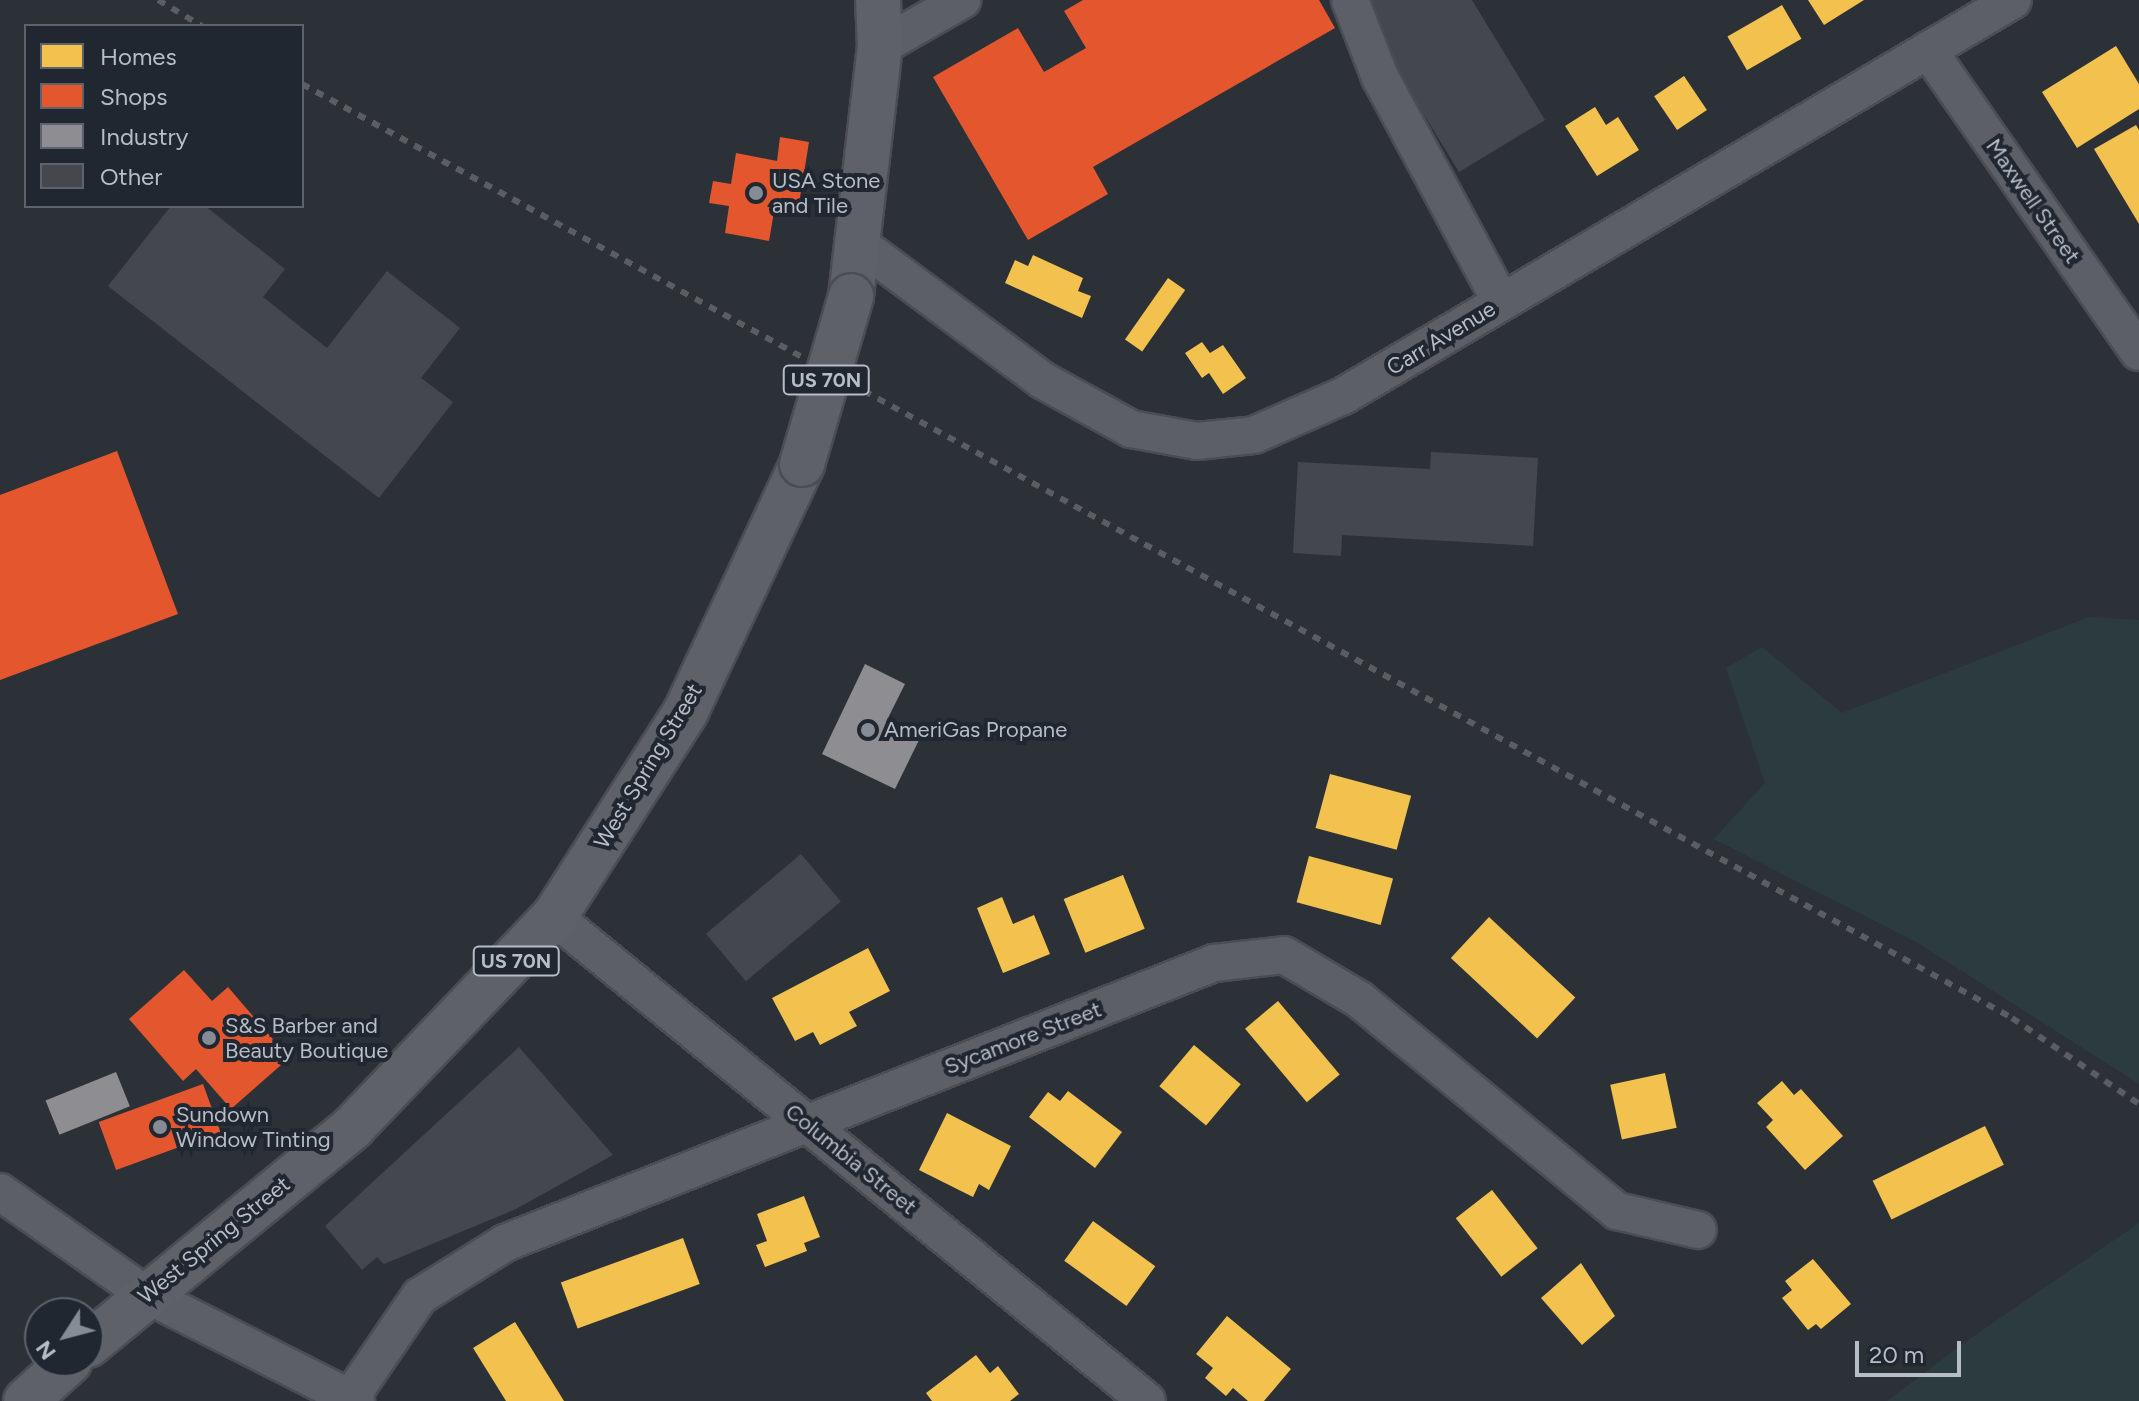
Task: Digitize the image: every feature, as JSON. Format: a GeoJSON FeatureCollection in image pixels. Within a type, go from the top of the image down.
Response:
{"type":"FeatureCollection","features":[{"type":"Feature","properties":{"kind":"main road","name":"West Spring Street"},"geometry":{"type":"LineString","coordinates":[[104,1331],[145,1294],[353,1127],[554,917],[686,711],[802,464],[851,296],[880,47],[878,0]]}},
{"type":"Feature","properties":{"kind":"main road"},"geometry":{"type":"LineString","coordinates":[[26,1401],[52,1377]]}},
{"type":"Feature","properties":{"kind":"street"},"geometry":{"type":"LineString","coordinates":[[880,47],[962,0]]}},
{"type":"Feature","properties":{"kind":"street"},"geometry":{"type":"LineString","coordinates":[[1350,0],[1380,77],[1501,302]]}},
{"type":"Feature","properties":{"kind":"street","name":"Carr Avenue"},"geometry":{"type":"LineString","coordinates":[[859,244],[1042,380],[1131,429],[1197,441],[1254,435],[1343,396],[2013,0]]}},
{"type":"Feature","properties":{"kind":"street","name":"Maxwell Street"},"geometry":{"type":"LineString","coordinates":[[1928,50],[2139,352]]}},
{"type":"Feature","properties":{"kind":"street","name":"Columbia Street"},"geometry":{"type":"LineString","coordinates":[[554,917],[1147,1401]]}},
{"type":"Feature","properties":{"kind":"street","name":"Sycamore Street"},"geometry":{"type":"LineString","coordinates":[[354,1399],[420,1296],[505,1243],[1214,963],[1284,955],[1360,1000],[1617,1211],[1698,1230]]}},
{"type":"Feature","properties":{"kind":"street"},"geometry":{"type":"LineString","coordinates":[[0,1192],[145,1294],[354,1399]]}},
{"type":"Feature","properties":{"kind":"shaded area"},"geometry":{"type":"Polygon","coordinates":[[[2089,617],[2139,620],[2139,1084],[1918,943],[1714,839],[1765,783],[1726,668],[1762,647],[1842,713],[2089,617]]]}},
{"type":"Feature","properties":{"kind":"shaded area"},"geometry":{"type":"Polygon","coordinates":[[[2139,1223],[2139,1401],[1887,1401],[1968,1340],[2139,1223]]]}},
{"type":"Feature","properties":{"kind":"building: Homes"},"geometry":{"type":"Polygon","coordinates":[[[1808,0],[1864,0],[1824,25],[1808,0]]]}},
{"type":"Feature","properties":{"kind":"building: Homes"},"geometry":{"type":"Polygon","coordinates":[[[1782,5],[1802,39],[1747,70],[1727,36],[1782,5]]]}},
{"type":"Feature","properties":{"kind":"building: Homes"},"geometry":{"type":"Polygon","coordinates":[[[2116,46],[2139,84],[2139,109],[2077,148],[2042,92],[2116,46]]]}},
{"type":"Feature","properties":{"kind":"building: Homes"},"geometry":{"type":"Polygon","coordinates":[[[1684,76],[1707,110],[1677,130],[1654,96],[1684,76]]]}},
{"type":"Feature","properties":{"kind":"building: Homes"},"geometry":{"type":"Polygon","coordinates":[[[1595,107],[1606,125],[1618,117],[1639,150],[1597,176],[1565,126],[1595,107]]]}},
{"type":"Feature","properties":{"kind":"building: Homes"},"geometry":{"type":"Polygon","coordinates":[[[2136,125],[2139,130],[2139,224],[2094,149],[2136,125]]]}},
{"type":"Feature","properties":{"kind":"building: Homes"},"geometry":{"type":"Polygon","coordinates":[[[1033,255],[1083,278],[1078,291],[1091,296],[1082,318],[1005,283],[1015,260],[1028,266],[1033,255]]]}},
{"type":"Feature","properties":{"kind":"building: Homes"},"geometry":{"type":"Polygon","coordinates":[[[1168,278],[1185,290],[1142,351],[1125,339],[1168,278]]]}},
{"type":"Feature","properties":{"kind":"building: Homes"},"geometry":{"type":"Polygon","coordinates":[[[1202,342],[1210,353],[1223,345],[1246,378],[1223,394],[1209,373],[1202,378],[1185,353],[1202,342]]]}},
{"type":"Feature","properties":{"kind":"building: Homes"},"geometry":{"type":"Polygon","coordinates":[[[1330,774],[1411,796],[1397,850],[1316,828],[1330,774]]]}},
{"type":"Feature","properties":{"kind":"building: Homes"},"geometry":{"type":"Polygon","coordinates":[[[1309,856],[1393,879],[1381,925],[1297,902],[1309,856]]]}},
{"type":"Feature","properties":{"kind":"building: Homes"},"geometry":{"type":"Polygon","coordinates":[[[1123,875],[1145,929],[1085,953],[1064,899],[1123,875]]]}},
{"type":"Feature","properties":{"kind":"building: Homes"},"geometry":{"type":"Polygon","coordinates":[[[1002,897],[1013,924],[1034,915],[1050,954],[1003,973],[977,908],[1002,897]]]}},
{"type":"Feature","properties":{"kind":"building: Homes"},"geometry":{"type":"Polygon","coordinates":[[[1489,917],[1575,997],[1537,1038],[1451,958],[1489,917]]]}},
{"type":"Feature","properties":{"kind":"building: Homes"},"geometry":{"type":"Polygon","coordinates":[[[868,948],[890,991],[849,1012],[857,1026],[820,1045],[813,1032],[795,1041],[772,998],[868,948]]]}},
{"type":"Feature","properties":{"kind":"building: Homes"},"geometry":{"type":"Polygon","coordinates":[[[1278,1001],[1340,1075],[1307,1102],[1245,1029],[1278,1001]]]}},
{"type":"Feature","properties":{"kind":"building: Homes"},"geometry":{"type":"Polygon","coordinates":[[[1194,1045],[1241,1084],[1206,1126],[1159,1086],[1194,1045]]]}},
{"type":"Feature","properties":{"kind":"building: Homes"},"geometry":{"type":"Polygon","coordinates":[[[1665,1073],[1677,1128],[1622,1139],[1610,1085],[1665,1073]]]}},
{"type":"Feature","properties":{"kind":"building: Homes"},"geometry":{"type":"Polygon","coordinates":[[[1782,1081],[1794,1095],[1801,1089],[1843,1136],[1805,1170],[1766,1127],[1773,1120],[1757,1103],[1782,1081]]]}},
{"type":"Feature","properties":{"kind":"building: Homes"},"geometry":{"type":"Polygon","coordinates":[[[1068,1091],[1122,1132],[1095,1168],[1029,1117],[1048,1092],[1060,1101],[1068,1091]]]}},
{"type":"Feature","properties":{"kind":"building: Homes"},"geometry":{"type":"Polygon","coordinates":[[[947,1113],[1011,1146],[989,1190],[979,1184],[973,1197],[919,1170],[947,1113]]]}},
{"type":"Feature","properties":{"kind":"building: Homes"},"geometry":{"type":"Polygon","coordinates":[[[1985,1126],[2004,1165],[1892,1219],[1873,1181],[1985,1126]]]}},
{"type":"Feature","properties":{"kind":"building: Homes"},"geometry":{"type":"Polygon","coordinates":[[[1492,1190],[1538,1248],[1501,1277],[1456,1218],[1492,1190]]]}},
{"type":"Feature","properties":{"kind":"building: Homes"},"geometry":{"type":"Polygon","coordinates":[[[804,1196],[820,1237],[804,1243],[807,1251],[765,1267],[756,1245],[767,1241],[757,1214],[804,1196]]]}},
{"type":"Feature","properties":{"kind":"building: Homes"},"geometry":{"type":"Polygon","coordinates":[[[1093,1221],[1155,1266],[1126,1306],[1064,1261],[1093,1221]]]}},
{"type":"Feature","properties":{"kind":"building: Homes"},"geometry":{"type":"Polygon","coordinates":[[[683,1238],[700,1284],[578,1329],[561,1282],[683,1238]]]}},
{"type":"Feature","properties":{"kind":"building: Homes"},"geometry":{"type":"Polygon","coordinates":[[[1813,1259],[1851,1304],[1821,1329],[1816,1324],[1808,1330],[1782,1298],[1792,1290],[1785,1281],[1813,1259]]]}},
{"type":"Feature","properties":{"kind":"building: Homes"},"geometry":{"type":"Polygon","coordinates":[[[1581,1263],[1615,1316],[1582,1345],[1541,1298],[1581,1263]]]}},
{"type":"Feature","properties":{"kind":"building: Homes"},"geometry":{"type":"Polygon","coordinates":[[[1227,1316],[1291,1369],[1264,1401],[1248,1401],[1233,1388],[1226,1396],[1205,1378],[1213,1368],[1196,1354],[1227,1316]]]}},
{"type":"Feature","properties":{"kind":"building: Homes"},"geometry":{"type":"Polygon","coordinates":[[[515,1322],[564,1401],[506,1401],[473,1348],[515,1322]]]}},
{"type":"Feature","properties":{"kind":"building: Homes"},"geometry":{"type":"Polygon","coordinates":[[[976,1355],[990,1373],[998,1366],[1019,1394],[1010,1401],[932,1401],[926,1393],[976,1355]]]}},
{"type":"Feature","properties":{"kind":"building: Shops"},"geometry":{"type":"Polygon","coordinates":[[[1083,0],[1319,0],[1335,28],[1093,167],[1108,194],[1028,240],[933,77],[1018,28],[1044,72],[1086,48],[1064,11],[1083,0]]]}},
{"type":"Feature","properties":{"kind":"building: Shops","name":"USA Stone and Tile"},"geometry":{"type":"Polygon","coordinates":[[[780,137],[809,142],[797,216],[774,212],[769,241],[725,233],[729,206],[709,203],[713,181],[731,184],[736,153],[777,161],[780,137]]]}},
{"type":"Feature","properties":{"kind":"building: Shops"},"geometry":{"type":"Polygon","coordinates":[[[117,451],[178,614],[0,680],[0,495],[117,451]]]}},
{"type":"Feature","properties":{"kind":"building: Shops","name":"S&S Barber and Beauty Boutique"},"geometry":{"type":"Polygon","coordinates":[[[184,970],[212,1001],[228,987],[289,1058],[231,1109],[196,1069],[183,1081],[129,1019],[184,970]]]}},
{"type":"Feature","properties":{"kind":"building: Shops","name":"Sundown Window Tinting"},"geometry":{"type":"Polygon","coordinates":[[[203,1084],[220,1132],[116,1170],[99,1122],[203,1084]]]}},
{"type":"Feature","properties":{"kind":"building: Industry","name":"AmeriGas Propane"},"geometry":{"type":"Polygon","coordinates":[[[865,664],[905,684],[886,722],[920,738],[895,789],[822,754],[865,664]]]}},
{"type":"Feature","properties":{"kind":"building: Industry"},"geometry":{"type":"Polygon","coordinates":[[[116,1072],[130,1106],[59,1135],[46,1100],[116,1072]]]}},
{"type":"Feature","properties":{"kind":"building: Other"},"geometry":{"type":"Polygon","coordinates":[[[1354,0],[1472,0],[1545,120],[1459,172],[1354,0]]]}},
{"type":"Feature","properties":{"kind":"building: Other"},"geometry":{"type":"Polygon","coordinates":[[[169,208],[208,208],[285,269],[263,297],[327,348],[387,271],[460,328],[421,378],[453,402],[379,498],[108,286],[169,208]]]}},
{"type":"Feature","properties":{"kind":"building: Other"},"geometry":{"type":"Polygon","coordinates":[[[1431,452],[1538,458],[1533,546],[1342,535],[1341,556],[1293,553],[1298,462],[1430,469],[1431,452]]]}},
{"type":"Feature","properties":{"kind":"building: Other"},"geometry":{"type":"Polygon","coordinates":[[[801,854],[841,901],[746,981],[706,934],[801,854]]]}},
{"type":"Feature","properties":{"kind":"building: Other"},"geometry":{"type":"Polygon","coordinates":[[[519,1047],[613,1155],[516,1209],[384,1264],[377,1257],[362,1270],[325,1226],[519,1047]]]}},
{"type":"Feature","properties":{"kind":"railway"},"geometry":{"type":"LineString","coordinates":[[158,0],[199,24]]}},
{"type":"Feature","properties":{"kind":"railway"},"geometry":{"type":"LineString","coordinates":[[304,85],[2012,1018],[2139,1104]]}},
{"type":"Feature","properties":{"kind":"place","name":"USA Stone and Tile"},"geometry":{"type":"Point","coordinates":[756,193]}},
{"type":"Feature","properties":{"kind":"place","name":"AmeriGas Propane"},"geometry":{"type":"Point","coordinates":[868,730]}},
{"type":"Feature","properties":{"kind":"place","name":"S&S Barber and Beauty Boutique"},"geometry":{"type":"Point","coordinates":[209,1038]}},
{"type":"Feature","properties":{"kind":"place","name":"Sundown Window Tinting"},"geometry":{"type":"Point","coordinates":[160,1127]}}]}
